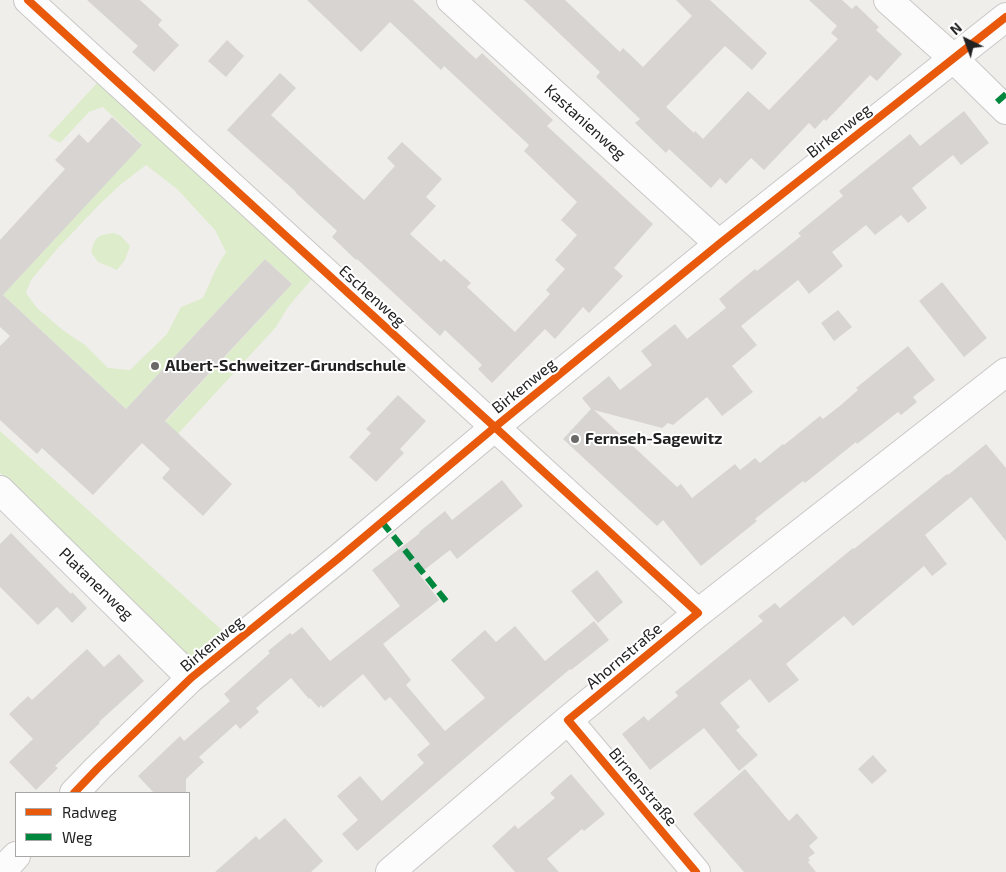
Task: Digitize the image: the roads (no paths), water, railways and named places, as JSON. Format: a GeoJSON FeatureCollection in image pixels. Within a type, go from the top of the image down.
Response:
{"type":"FeatureCollection","features":[{"type":"Feature","properties":{"kind":"street","name":"Eschenweg"},"geometry":{"type":"LineString","coordinates":[[28,0],[698,613]]}},
{"type":"Feature","properties":{"kind":"street","name":"Kastanienweg"},"geometry":{"type":"LineString","coordinates":[[451,0],[719,244]]}},
{"type":"Feature","properties":{"kind":"street"},"geometry":{"type":"LineString","coordinates":[[888,0],[953,58],[1006,110]]}},
{"type":"Feature","properties":{"kind":"street","name":"Birkenweg"},"geometry":{"type":"LineString","coordinates":[[75,792],[191,678],[339,558],[494,427],[719,244],[1006,17]]}},
{"type":"Feature","properties":{"kind":"street","name":"Ahornstraße"},"geometry":{"type":"LineString","coordinates":[[390,872],[568,720],[698,613],[1003,380]]}},
{"type":"Feature","properties":{"kind":"street","name":"Platanenweg"},"geometry":{"type":"LineString","coordinates":[[0,490],[191,678]]}},
{"type":"Feature","properties":{"kind":"street","name":"Birnenstraße"},"geometry":{"type":"LineString","coordinates":[[568,720],[696,872]]}},
{"type":"Feature","properties":{"kind":"street"},"geometry":{"type":"LineString","coordinates":[[1,872],[15,857]]}},
{"type":"Feature","properties":{"kind":"place","name":"Albert-Schweitzer-Grundschule"},"geometry":{"type":"Point","coordinates":[155,366]}},
{"type":"Feature","properties":{"kind":"place","name":"Fernseh-Sagewitz"},"geometry":{"type":"Point","coordinates":[575,439]}}]}
